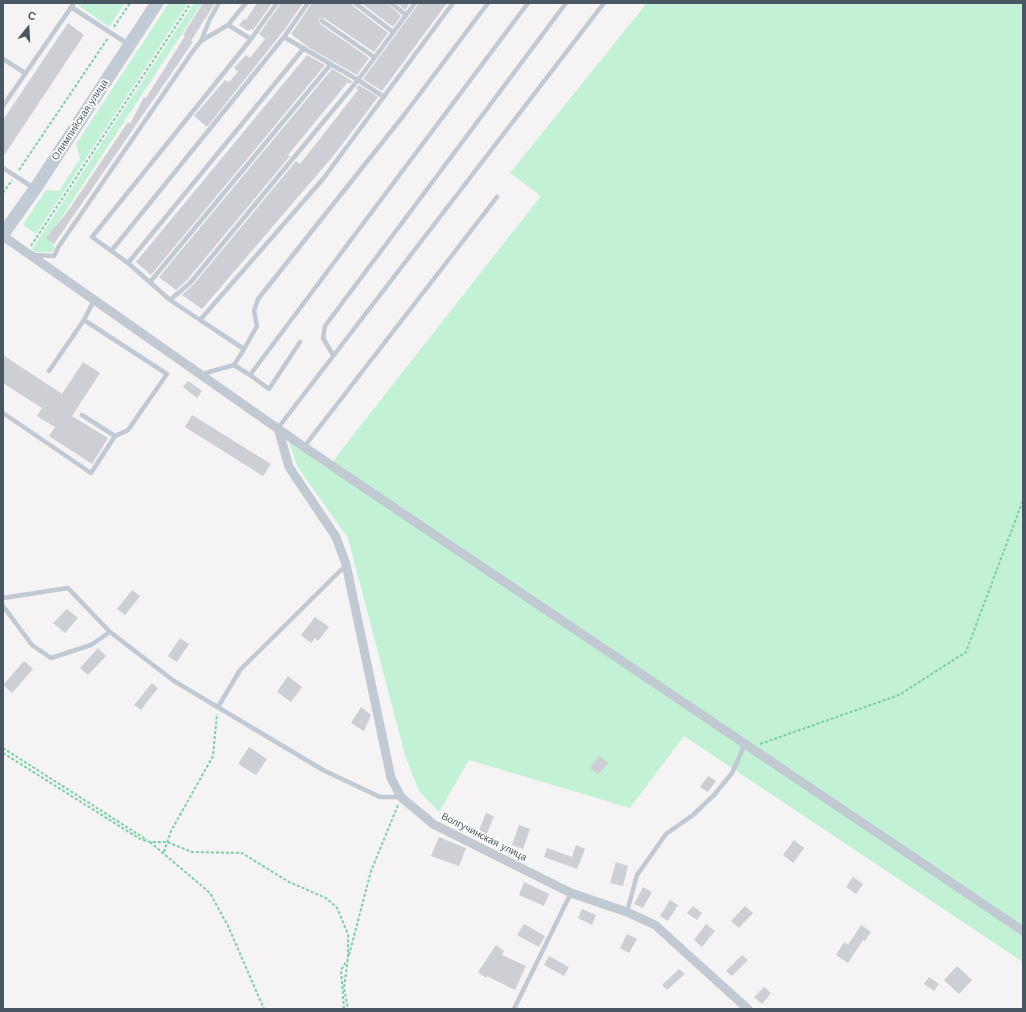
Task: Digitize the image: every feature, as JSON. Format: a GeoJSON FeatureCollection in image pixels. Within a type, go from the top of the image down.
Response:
{"type":"FeatureCollection","features":[{"type":"Feature","properties":{"kind":"main road","name":"Олимпийская улица"},"geometry":{"type":"LineString","coordinates":[[3,235],[36,189],[156,3]]}},
{"type":"Feature","properties":{"kind":"street"},"geometry":{"type":"LineString","coordinates":[[3,235],[304,447],[1023,931]]}},
{"type":"Feature","properties":{"kind":"street","name":"Волгучинская улица"},"geometry":{"type":"LineString","coordinates":[[278,428],[289,467],[336,537],[346,564],[391,778],[401,797],[433,824],[571,893],[627,912],[655,926],[748,1009]]}},
{"type":"Feature","properties":{"kind":"lane"},"geometry":{"type":"LineString","coordinates":[[30,253],[54,256],[58,246],[201,41],[210,19],[219,3]]}},
{"type":"Feature","properties":{"kind":"lane"},"geometry":{"type":"LineString","coordinates":[[201,41],[228,25],[246,3]]}},
{"type":"Feature","properties":{"kind":"lane"},"geometry":{"type":"LineString","coordinates":[[244,349],[170,300],[112,250],[92,237],[251,39],[277,3]]}},
{"type":"Feature","properties":{"kind":"lane"},"geometry":{"type":"LineString","coordinates":[[112,250],[284,37],[308,3]]}},
{"type":"Feature","properties":{"kind":"lane"},"geometry":{"type":"LineString","coordinates":[[355,3],[393,32]]}},
{"type":"Feature","properties":{"kind":"lane"},"geometry":{"type":"LineString","coordinates":[[390,3],[406,15]]}},
{"type":"Feature","properties":{"kind":"lane"},"geometry":{"type":"LineString","coordinates":[[170,300],[190,283],[358,80],[415,3]]}},
{"type":"Feature","properties":{"kind":"lane"},"geometry":{"type":"LineString","coordinates":[[200,320],[323,179],[384,98],[452,3]]}},
{"type":"Feature","properties":{"kind":"lane"},"geometry":{"type":"LineString","coordinates":[[202,374],[234,365],[257,326],[254,311],[258,299],[394,127],[488,3]]}},
{"type":"Feature","properties":{"kind":"lane"},"geometry":{"type":"LineString","coordinates":[[250,376],[528,3]]}},
{"type":"Feature","properties":{"kind":"lane"},"geometry":{"type":"LineString","coordinates":[[333,355],[323,338],[325,326],[566,3]]}},
{"type":"Feature","properties":{"kind":"lane"},"geometry":{"type":"LineString","coordinates":[[278,428],[604,3]]}},
{"type":"Feature","properties":{"kind":"lane"},"geometry":{"type":"LineString","coordinates":[[3,106],[72,5],[110,34],[130,45]]}},
{"type":"Feature","properties":{"kind":"lane"},"geometry":{"type":"LineString","coordinates":[[322,21],[374,57]]}},
{"type":"Feature","properties":{"kind":"lane"},"geometry":{"type":"LineString","coordinates":[[228,25],[251,39]]}},
{"type":"Feature","properties":{"kind":"lane"},"geometry":{"type":"LineString","coordinates":[[284,37],[358,80],[384,98]]}},
{"type":"Feature","properties":{"kind":"lane"},"geometry":{"type":"LineString","coordinates":[[128,263],[304,48]]}},
{"type":"Feature","properties":{"kind":"lane"},"geometry":{"type":"LineString","coordinates":[[3,59],[25,73]]}},
{"type":"Feature","properties":{"kind":"lane"},"geometry":{"type":"LineString","coordinates":[[150,282],[331,64]]}},
{"type":"Feature","properties":{"kind":"lane"},"geometry":{"type":"LineString","coordinates":[[3,168],[36,189]]}},
{"type":"Feature","properties":{"kind":"lane"},"geometry":{"type":"LineString","coordinates":[[304,447],[497,197]]}},
{"type":"Feature","properties":{"kind":"lane"},"geometry":{"type":"LineString","coordinates":[[49,371],[84,320],[94,300]]}},
{"type":"Feature","properties":{"kind":"lane"},"geometry":{"type":"LineString","coordinates":[[3,413],[91,473],[115,436],[128,430],[167,374],[84,320]]}},
{"type":"Feature","properties":{"kind":"lane"},"geometry":{"type":"LineString","coordinates":[[234,365],[269,389],[300,342]]}},
{"type":"Feature","properties":{"kind":"lane"},"geometry":{"type":"LineString","coordinates":[[82,415],[115,436]]}},
{"type":"Feature","properties":{"kind":"lane"},"geometry":{"type":"LineString","coordinates":[[218,707],[240,670],[346,564]]}},
{"type":"Feature","properties":{"kind":"lane"},"geometry":{"type":"LineString","coordinates":[[3,598],[68,588],[110,632],[174,681],[330,773],[380,798],[401,797]]}},
{"type":"Feature","properties":{"kind":"lane"},"geometry":{"type":"LineString","coordinates":[[3,606],[32,645],[51,658],[91,645],[110,632]]}},
{"type":"Feature","properties":{"kind":"lane"},"geometry":{"type":"LineString","coordinates":[[627,912],[637,875],[666,834],[692,815],[715,794],[732,773],[748,746]]}},
{"type":"Feature","properties":{"kind":"lane"},"geometry":{"type":"LineString","coordinates":[[514,1009],[571,893]]}},
{"type":"Feature","properties":{"kind":"path"},"geometry":{"type":"LineString","coordinates":[[3,193],[130,3]]}},
{"type":"Feature","properties":{"kind":"path"},"geometry":{"type":"LineString","coordinates":[[30,253],[191,3]]}},
{"type":"Feature","properties":{"kind":"path"},"geometry":{"type":"LineString","coordinates":[[748,746],[899,695],[966,652],[1023,500]]}},
{"type":"Feature","properties":{"kind":"path"},"geometry":{"type":"LineString","coordinates":[[164,852],[171,831],[213,756],[218,707]]}},
{"type":"Feature","properties":{"kind":"path"},"geometry":{"type":"LineString","coordinates":[[3,748],[49,775],[150,842],[164,852],[210,893],[228,926],[264,1009]]}},
{"type":"Feature","properties":{"kind":"path"},"geometry":{"type":"LineString","coordinates":[[3,753],[140,839],[150,842],[167,842],[192,852],[242,853],[289,882],[326,898],[337,908],[345,923],[348,934],[348,958],[341,970],[344,1009]]}},
{"type":"Feature","properties":{"kind":"path"},"geometry":{"type":"LineString","coordinates":[[348,1009],[344,988],[348,958],[371,871],[401,797]]}},
{"type":"Feature","properties":{"kind":"green space"},"geometry":{"type":"Polygon","coordinates":[[[79,3],[125,3],[109,27],[78,5],[79,3]]]}},
{"type":"Feature","properties":{"kind":"green space"},"geometry":{"type":"Polygon","coordinates":[[[169,3],[188,3],[36,234],[23,225],[46,190],[59,191],[80,159],[76,144],[169,3]]]}},
{"type":"Feature","properties":{"kind":"green space"},"geometry":{"type":"Polygon","coordinates":[[[194,3],[202,3],[48,238],[55,247],[52,252],[35,252],[32,249],[194,3]]]}},
{"type":"Feature","properties":{"kind":"green space"},"geometry":{"type":"Polygon","coordinates":[[[647,3],[1023,3],[1023,962],[684,736],[630,808],[469,760],[439,812],[419,791],[405,755],[348,538],[297,466],[289,442],[328,469],[541,196],[510,173],[647,3]]]}},
{"type":"Feature","properties":{"kind":"building"},"geometry":{"type":"Polygon","coordinates":[[[203,3],[215,3],[191,41],[193,42],[54,244],[46,238],[68,211],[128,122],[130,124],[144,97],[146,98],[185,36],[183,35],[203,3]]]}},
{"type":"Feature","properties":{"kind":"building"},"geometry":{"type":"Polygon","coordinates":[[[257,3],[272,3],[253,30],[251,29],[248,31],[239,25],[244,19],[246,20],[257,3]]]}},
{"type":"Feature","properties":{"kind":"building"},"geometry":{"type":"Polygon","coordinates":[[[281,3],[303,3],[285,29],[207,127],[194,116],[225,80],[229,82],[238,72],[234,68],[246,55],[250,58],[265,39],[259,34],[281,3]]]}},
{"type":"Feature","properties":{"kind":"building"},"geometry":{"type":"Polygon","coordinates":[[[312,3],[351,3],[388,33],[374,52],[324,18],[319,19],[320,24],[369,58],[357,75],[311,49],[291,34],[312,3]]]}},
{"type":"Feature","properties":{"kind":"building"},"geometry":{"type":"Polygon","coordinates":[[[361,3],[387,3],[401,16],[393,27],[361,3]]]}},
{"type":"Feature","properties":{"kind":"building"},"geometry":{"type":"Polygon","coordinates":[[[397,3],[410,3],[405,10],[397,3]]]}},
{"type":"Feature","properties":{"kind":"building"},"geometry":{"type":"Polygon","coordinates":[[[419,3],[447,3],[382,91],[363,79],[419,3]]]}},
{"type":"Feature","properties":{"kind":"building"},"geometry":{"type":"Polygon","coordinates":[[[68,23],[84,35],[3,157],[3,120],[68,23]]]}},
{"type":"Feature","properties":{"kind":"building"},"geometry":{"type":"Polygon","coordinates":[[[307,55],[325,65],[151,275],[136,262],[307,55]]]}},
{"type":"Feature","properties":{"kind":"building"},"geometry":{"type":"Polygon","coordinates":[[[332,69],[352,81],[350,84],[348,82],[288,155],[290,156],[187,280],[176,290],[159,277],[332,69]]]}},
{"type":"Feature","properties":{"kind":"building"},"geometry":{"type":"Polygon","coordinates":[[[359,85],[378,97],[334,155],[202,309],[182,295],[193,285],[296,161],[300,164],[358,90],[356,88],[359,85]]]}},
{"type":"Feature","properties":{"kind":"building"},"geometry":{"type":"Polygon","coordinates":[[[3,355],[62,394],[83,362],[100,373],[72,416],[108,438],[92,464],[49,436],[55,427],[37,416],[42,408],[3,383],[3,355]]]}},
{"type":"Feature","properties":{"kind":"building"},"geometry":{"type":"Polygon","coordinates":[[[188,381],[202,391],[197,398],[183,387],[188,381]]]}},
{"type":"Feature","properties":{"kind":"building"},"geometry":{"type":"Polygon","coordinates":[[[192,415],[271,464],[263,476],[185,427],[192,415]]]}},
{"type":"Feature","properties":{"kind":"building"},"geometry":{"type":"Polygon","coordinates":[[[132,590],[140,596],[125,615],[117,609],[132,590]]]}},
{"type":"Feature","properties":{"kind":"building"},"geometry":{"type":"Polygon","coordinates":[[[67,609],[78,618],[65,633],[53,623],[67,609]]]}},
{"type":"Feature","properties":{"kind":"building"},"geometry":{"type":"Polygon","coordinates":[[[315,617],[329,627],[318,641],[315,638],[311,643],[301,635],[315,617]]]}},
{"type":"Feature","properties":{"kind":"building"},"geometry":{"type":"Polygon","coordinates":[[[180,638],[189,644],[177,662],[168,656],[180,638]]]}},
{"type":"Feature","properties":{"kind":"building"},"geometry":{"type":"Polygon","coordinates":[[[98,648],[106,656],[88,675],[80,668],[98,648]]]}},
{"type":"Feature","properties":{"kind":"building"},"geometry":{"type":"Polygon","coordinates":[[[24,661],[33,669],[12,693],[3,685],[24,661]]]}},
{"type":"Feature","properties":{"kind":"building"},"geometry":{"type":"Polygon","coordinates":[[[288,676],[302,687],[291,702],[277,692],[288,676]]]}},
{"type":"Feature","properties":{"kind":"building"},"geometry":{"type":"Polygon","coordinates":[[[152,683],[158,688],[141,710],[134,705],[152,683]]]}},
{"type":"Feature","properties":{"kind":"building"},"geometry":{"type":"Polygon","coordinates":[[[361,707],[371,715],[364,731],[351,723],[361,707]]]}},
{"type":"Feature","properties":{"kind":"building"},"geometry":{"type":"Polygon","coordinates":[[[249,747],[267,759],[256,775],[238,764],[249,747]]]}},
{"type":"Feature","properties":{"kind":"building"},"geometry":{"type":"Polygon","coordinates":[[[599,756],[609,763],[598,774],[590,768],[599,756]]]}},
{"type":"Feature","properties":{"kind":"building"},"geometry":{"type":"Polygon","coordinates":[[[708,776],[716,781],[708,792],[700,787],[708,776]]]}},
{"type":"Feature","properties":{"kind":"building"},"geometry":{"type":"Polygon","coordinates":[[[486,813],[494,816],[486,836],[478,833],[486,813]]]}},
{"type":"Feature","properties":{"kind":"building"},"geometry":{"type":"Polygon","coordinates":[[[519,825],[530,829],[523,849],[512,845],[519,825]]]}},
{"type":"Feature","properties":{"kind":"building"},"geometry":{"type":"Polygon","coordinates":[[[439,837],[466,848],[459,866],[431,856],[439,837]]]}},
{"type":"Feature","properties":{"kind":"building"},"geometry":{"type":"Polygon","coordinates":[[[794,840],[804,848],[793,863],[783,855],[794,840]]]}},
{"type":"Feature","properties":{"kind":"building"},"geometry":{"type":"Polygon","coordinates":[[[576,845],[585,849],[577,869],[544,857],[547,848],[572,857],[576,845]]]}},
{"type":"Feature","properties":{"kind":"building"},"geometry":{"type":"Polygon","coordinates":[[[616,862],[628,866],[623,886],[610,883],[616,862]]]}},
{"type":"Feature","properties":{"kind":"building"},"geometry":{"type":"Polygon","coordinates":[[[853,877],[863,884],[856,894],[846,887],[853,877]]]}},
{"type":"Feature","properties":{"kind":"building"},"geometry":{"type":"Polygon","coordinates":[[[524,882],[549,894],[544,906],[519,895],[524,882]]]}},
{"type":"Feature","properties":{"kind":"building"},"geometry":{"type":"Polygon","coordinates":[[[643,887],[652,892],[643,908],[634,904],[643,887]]]}},
{"type":"Feature","properties":{"kind":"building"},"geometry":{"type":"Polygon","coordinates":[[[670,900],[678,905],[668,921],[660,916],[670,900]]]}},
{"type":"Feature","properties":{"kind":"building"},"geometry":{"type":"Polygon","coordinates":[[[693,906],[702,913],[697,920],[687,913],[693,906]]]}},
{"type":"Feature","properties":{"kind":"building"},"geometry":{"type":"Polygon","coordinates":[[[745,906],[753,913],[739,928],[731,921],[745,906]]]}},
{"type":"Feature","properties":{"kind":"building"},"geometry":{"type":"Polygon","coordinates":[[[582,909],[596,915],[592,925],[578,918],[582,909]]]}},
{"type":"Feature","properties":{"kind":"building"},"geometry":{"type":"Polygon","coordinates":[[[524,924],[545,936],[539,947],[517,935],[524,924]]]}},
{"type":"Feature","properties":{"kind":"building"},"geometry":{"type":"Polygon","coordinates":[[[706,924],[715,931],[702,947],[694,940],[706,924]]]}},
{"type":"Feature","properties":{"kind":"building"},"geometry":{"type":"Polygon","coordinates":[[[861,925],[871,932],[865,941],[863,940],[848,963],[836,955],[844,942],[848,945],[861,925]]]}},
{"type":"Feature","properties":{"kind":"building"},"geometry":{"type":"Polygon","coordinates":[[[627,934],[637,939],[629,953],[620,948],[627,934]]]}},
{"type":"Feature","properties":{"kind":"building"},"geometry":{"type":"Polygon","coordinates":[[[496,945],[504,951],[502,955],[526,966],[515,990],[487,976],[486,978],[478,972],[496,945]]]}},
{"type":"Feature","properties":{"kind":"building"},"geometry":{"type":"Polygon","coordinates":[[[742,955],[748,960],[732,976],[726,971],[742,955]]]}},
{"type":"Feature","properties":{"kind":"building"},"geometry":{"type":"Polygon","coordinates":[[[549,956],[569,967],[564,976],[544,965],[549,956]]]}},
{"type":"Feature","properties":{"kind":"building"},"geometry":{"type":"Polygon","coordinates":[[[957,966],[972,980],[959,994],[944,980],[957,966]]]}},
{"type":"Feature","properties":{"kind":"building"},"geometry":{"type":"Polygon","coordinates":[[[679,969],[685,974],[667,990],[662,985],[679,969]]]}},
{"type":"Feature","properties":{"kind":"building"},"geometry":{"type":"Polygon","coordinates":[[[929,977],[939,984],[934,991],[924,984],[929,977]]]}},
{"type":"Feature","properties":{"kind":"building"},"geometry":{"type":"Polygon","coordinates":[[[764,987],[771,993],[762,1004],[754,997],[764,987]]]}}]}
